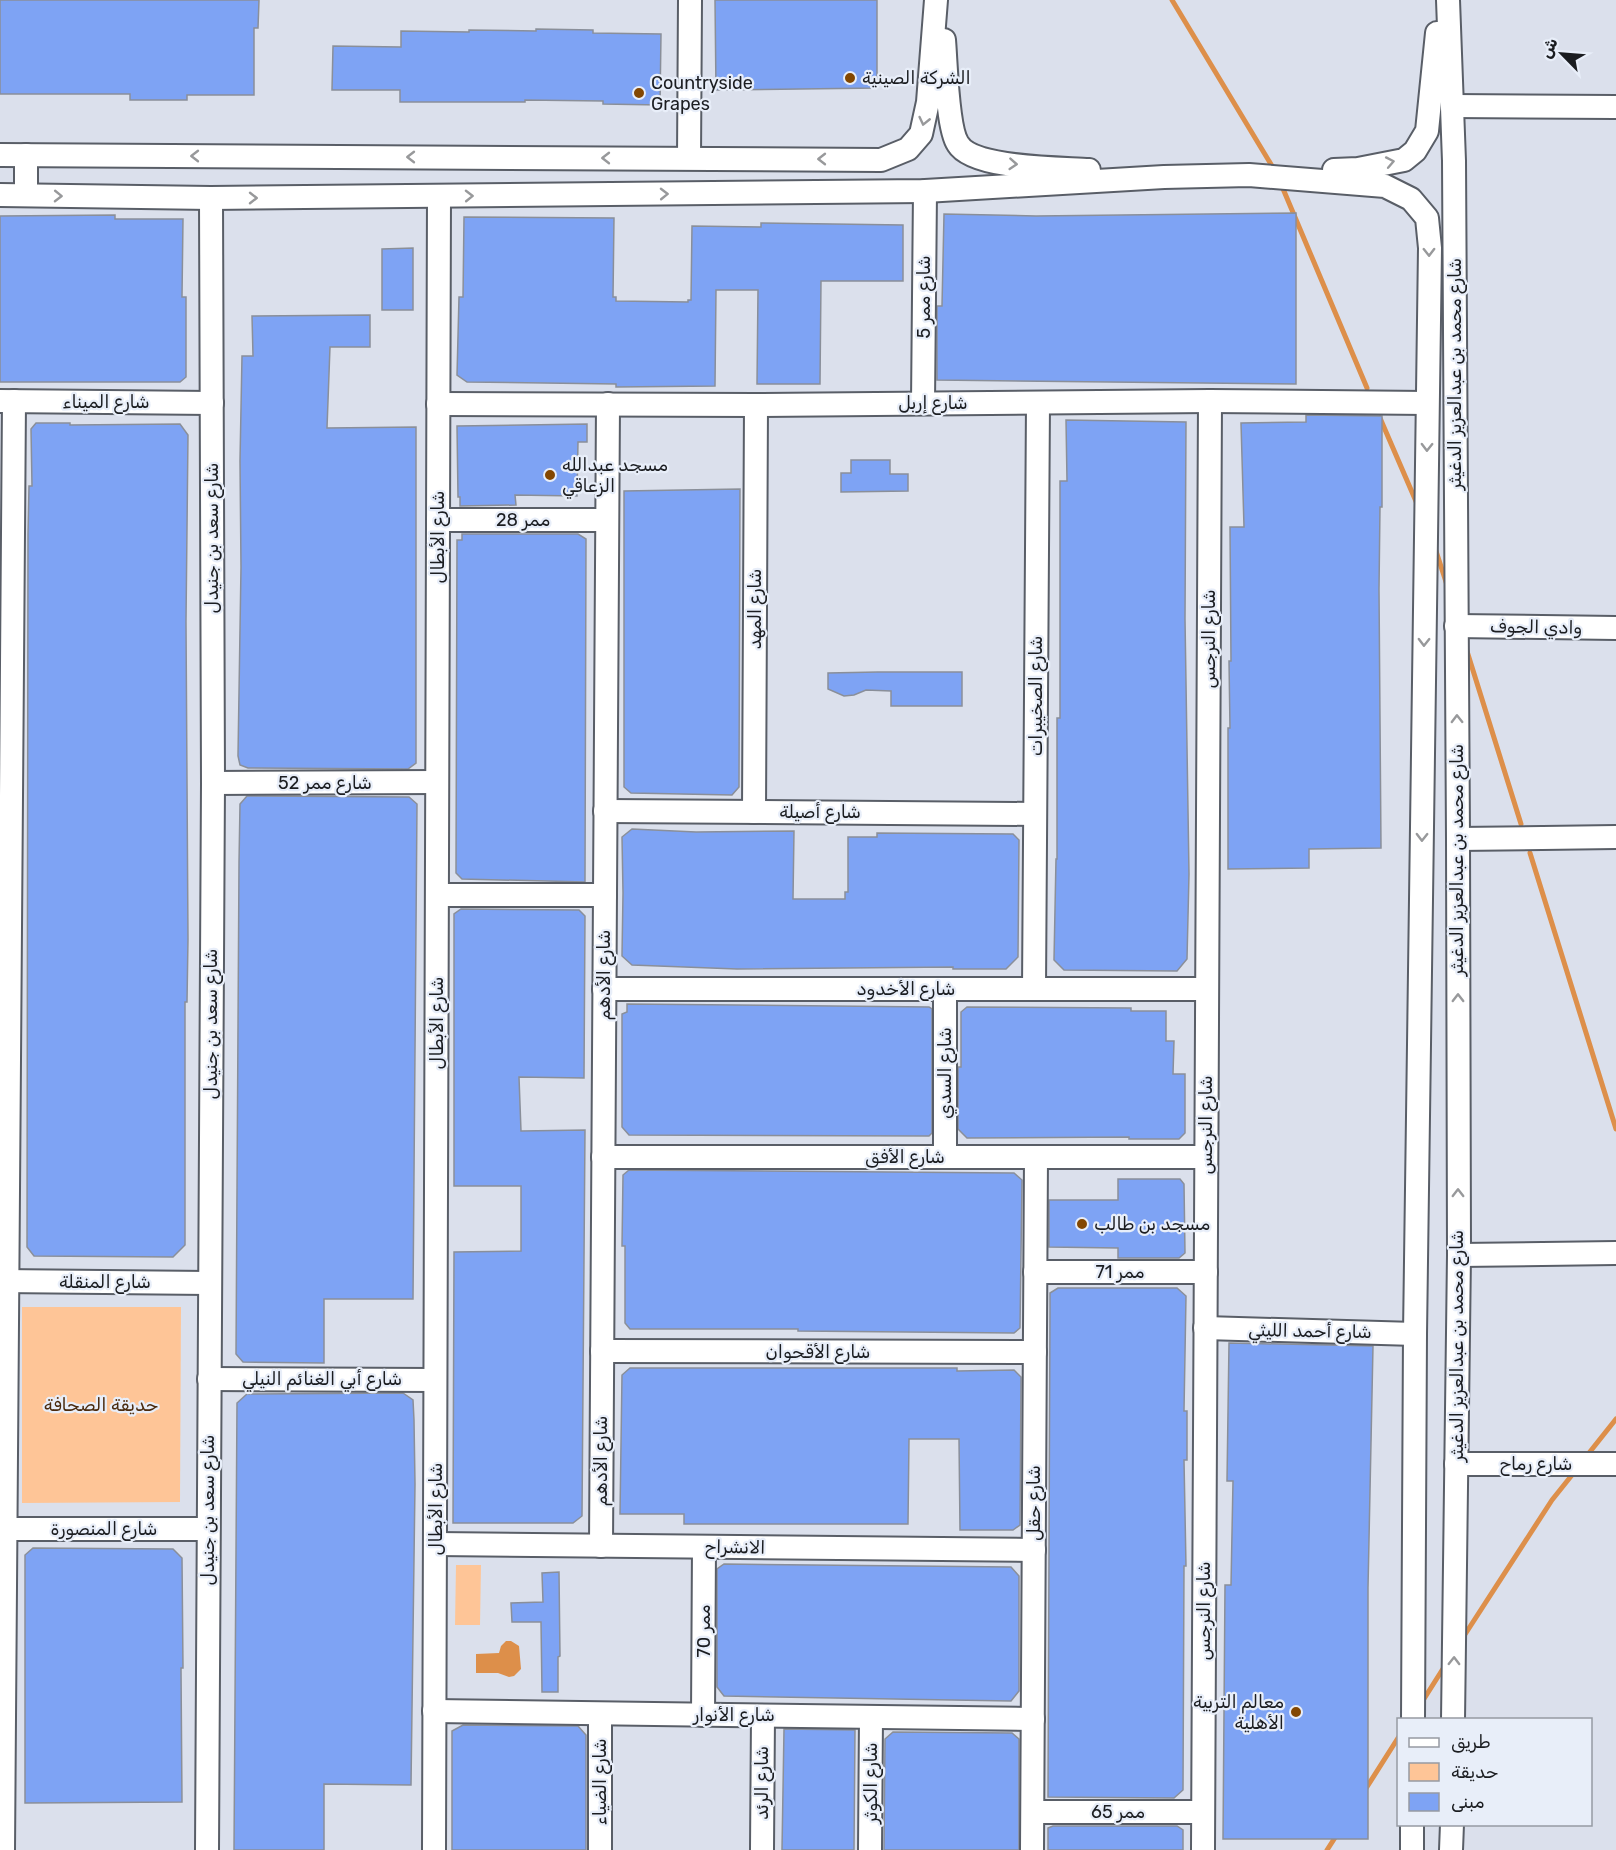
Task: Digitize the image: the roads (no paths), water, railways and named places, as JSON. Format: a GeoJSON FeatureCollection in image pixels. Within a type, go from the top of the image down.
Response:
{"type":"FeatureCollection","features":[{"type":"Feature","properties":{"kind":"street"},"geometry":{"type":"LineString","coordinates":[[689,158],[690,0]]}},
{"type":"Feature","properties":{"kind":"street"},"geometry":{"type":"LineString","coordinates":[[0,155],[881,160],[908,149],[921,134],[928,102],[936,0]]}},
{"type":"Feature","properties":{"kind":"street"},"geometry":{"type":"LineString","coordinates":[[942,0],[954,138],[959,146],[974,158],[997,163],[1164,177]]}},
{"type":"Feature","properties":{"kind":"street"},"geometry":{"type":"LineString","coordinates":[[0,195],[211,198],[925,191],[1164,177],[1358,169],[1404,160],[1415,151],[1427,132],[1439,0]]}},
{"type":"Feature","properties":{"kind":"street","name":"شارع محمد بن عبدالعزيز الدغيثر"},"geometry":{"type":"LineString","coordinates":[[1448,0],[1452,106],[1458,839],[1459,1255],[1453,1718]]}},
{"type":"Feature","properties":{"kind":"street"},"geometry":{"type":"LineString","coordinates":[[1452,106],[1616,107]]}},
{"type":"Feature","properties":{"kind":"street"},"geometry":{"type":"LineString","coordinates":[[26,155],[26,195]]}},
{"type":"Feature","properties":{"kind":"street","name":"شارع محمد بن عبدالعزيز الدغيثر"},"geometry":{"type":"LineString","coordinates":[[1249,175],[1384,186],[1411,199],[1427,218],[1430,248],[1415,1334],[1413,1718]]}},
{"type":"Feature","properties":{"kind":"street","name":"شارع ممر 5"},"geometry":{"type":"LineString","coordinates":[[923,403],[925,191]]}},
{"type":"Feature","properties":{"kind":"street","name":"شارع الأبطال"},"geometry":{"type":"LineString","coordinates":[[434,1850],[439,197]]}},
{"type":"Feature","properties":{"kind":"street","name":"شارع سعد بن جنيدل"},"geometry":{"type":"LineString","coordinates":[[207,1850],[213,783],[211,198]]}},
{"type":"Feature","properties":{"kind":"street"},"geometry":{"type":"LineString","coordinates":[[3,1850],[2,1529],[7,401]]}},
{"type":"Feature","properties":{"kind":"street","name":"شارع الميناء"},"geometry":{"type":"LineString","coordinates":[[7,401],[212,403]]}},
{"type":"Feature","properties":{"kind":"street","name":"شارع إربل"},"geometry":{"type":"LineString","coordinates":[[438,404],[756,405],[1210,401],[1427,403]]}},
{"type":"Feature","properties":{"kind":"street","name":"شارع النرجس"},"geometry":{"type":"LineString","coordinates":[[1203,1850],[1210,401]]}},
{"type":"Feature","properties":{"kind":"street","name":"شارع الصخيبرات"},"geometry":{"type":"LineString","coordinates":[[1034,989],[1038,403]]}},
{"type":"Feature","properties":{"kind":"street","name":"شارع الأدهم"},"geometry":{"type":"LineString","coordinates":[[600,1546],[608,404]]}},
{"type":"Feature","properties":{"kind":"street","name":"شارع المهد"},"geometry":{"type":"LineString","coordinates":[[754,812],[756,405]]}},
{"type":"Feature","properties":{"kind":"street","name":"ممر 28"},"geometry":{"type":"LineString","coordinates":[[438,520],[607,520]]}},
{"type":"Feature","properties":{"kind":"street","name":"وادي الجوف"},"geometry":{"type":"LineString","coordinates":[[1456,626],[1616,628]]}},
{"type":"Feature","properties":{"kind":"street","name":"شارع ممر 52"},"geometry":{"type":"LineString","coordinates":[[213,783],[437,782]]}},
{"type":"Feature","properties":{"kind":"street","name":"شارع أصيلة"},"geometry":{"type":"LineString","coordinates":[[605,811],[1035,814]]}},
{"type":"Feature","properties":{"kind":"street"},"geometry":{"type":"LineString","coordinates":[[1458,839],[1616,837]]}},
{"type":"Feature","properties":{"kind":"street"},"geometry":{"type":"LineString","coordinates":[[437,895],[605,895]]}},
{"type":"Feature","properties":{"kind":"street","name":"شارع الأخدود"},"geometry":{"type":"LineString","coordinates":[[604,989],[1207,990]]}},
{"type":"Feature","properties":{"kind":"street","name":"شارع السدي"},"geometry":{"type":"LineString","coordinates":[[945,989],[945,1157]]}},
{"type":"Feature","properties":{"kind":"street"},"geometry":{"type":"LineString","coordinates":[[1419,1070],[1458,1071]]}},
{"type":"Feature","properties":{"kind":"street","name":"شارع الأفق"},"geometry":{"type":"LineString","coordinates":[[603,1157],[1206,1157]]}},
{"type":"Feature","properties":{"kind":"street","name":"شارع حقل"},"geometry":{"type":"LineString","coordinates":[[1032,1850],[1036,1157]]}},
{"type":"Feature","properties":{"kind":"street"},"geometry":{"type":"LineString","coordinates":[[1459,1255],[1616,1253]]}},
{"type":"Feature","properties":{"kind":"street","name":"ممر 71"},"geometry":{"type":"LineString","coordinates":[[1035,1272],[1206,1272]]}},
{"type":"Feature","properties":{"kind":"street","name":"شارع المنقلة"},"geometry":{"type":"LineString","coordinates":[[3,1281],[209,1283]]}},
{"type":"Feature","properties":{"kind":"street","name":"شارع أحمد الليثي"},"geometry":{"type":"LineString","coordinates":[[1205,1328],[1415,1334]]}},
{"type":"Feature","properties":{"kind":"street","name":"شارع الأقحوان"},"geometry":{"type":"LineString","coordinates":[[602,1352],[1035,1352]]}},
{"type":"Feature","properties":{"kind":"street","name":"شارع أبي الغنائم النيلي"},"geometry":{"type":"LineString","coordinates":[[209,1379],[435,1380]]}},
{"type":"Feature","properties":{"kind":"street","name":"شارع رماح"},"geometry":{"type":"LineString","coordinates":[[1456,1464],[1616,1464]]}},
{"type":"Feature","properties":{"kind":"street","name":"شارع المنصورة"},"geometry":{"type":"LineString","coordinates":[[2,1529],[208,1529]]}},
{"type":"Feature","properties":{"kind":"street","name":"الانشراح"},"geometry":{"type":"LineString","coordinates":[[436,1544],[1034,1550]]}},
{"type":"Feature","properties":{"kind":"street","name":"ممر 70"},"geometry":{"type":"LineString","coordinates":[[703,1715],[704,1547]]}},
{"type":"Feature","properties":{"kind":"street","name":"شارع الأنوار"},"geometry":{"type":"LineString","coordinates":[[434,1711],[1033,1719]]}},
{"type":"Feature","properties":{"kind":"street","name":"شارع الضياء"},"geometry":{"type":"LineString","coordinates":[[600,1714],[600,1850]]}},
{"type":"Feature","properties":{"kind":"street","name":"شارع الرئد"},"geometry":{"type":"LineString","coordinates":[[762,1850],[763,1716]]}},
{"type":"Feature","properties":{"kind":"street","name":"شارع الكوثر"},"geometry":{"type":"LineString","coordinates":[[870,1850],[871,1717]]}},
{"type":"Feature","properties":{"kind":"street","name":"ممر 65"},"geometry":{"type":"LineString","coordinates":[[1033,1812],[1203,1812]]}},
{"type":"Feature","properties":{"kind":"street"},"geometry":{"type":"LineString","coordinates":[[1412,1826],[1412,1850]]}},
{"type":"Feature","properties":{"kind":"street"},"geometry":{"type":"LineString","coordinates":[[1451,1850],[1452,1826]]}},
{"type":"Feature","properties":{"kind":"waterway"},"geometry":{"type":"LineString","coordinates":[[1172,0],[1275,171]]}},
{"type":"Feature","properties":{"kind":"waterway"},"geometry":{"type":"LineString","coordinates":[[1281,184],[1367,388]]}},
{"type":"Feature","properties":{"kind":"waterway"},"geometry":{"type":"LineString","coordinates":[[1380,418],[1418,506]]}},
{"type":"Feature","properties":{"kind":"waterway"},"geometry":{"type":"LineString","coordinates":[[1435,548],[1447,585]]}},
{"type":"Feature","properties":{"kind":"waterway"},"geometry":{"type":"LineString","coordinates":[[1466,648],[1521,824]]}},
{"type":"Feature","properties":{"kind":"waterway"},"geometry":{"type":"LineString","coordinates":[[1530,853],[1616,1129]]}},
{"type":"Feature","properties":{"kind":"waterway"},"geometry":{"type":"LineString","coordinates":[[1585,1458],[1616,1419]]}},
{"type":"Feature","properties":{"kind":"waterway"},"geometry":{"type":"LineString","coordinates":[[1462,1639],[1552,1500],[1576,1470]]}},
{"type":"Feature","properties":{"kind":"waterway"},"geometry":{"type":"LineString","coordinates":[[1422,1702],[1446,1664]]}},
{"type":"Feature","properties":{"kind":"waterway"},"geometry":{"type":"LineString","coordinates":[[1365,1790],[1397,1740]]}},
{"type":"Feature","properties":{"kind":"waterway"},"geometry":{"type":"LineString","coordinates":[[1327,1850],[1338,1833]]}},
{"type":"Feature","properties":{"kind":"place","name":"الشركة الصينية"},"geometry":{"type":"Point","coordinates":[850,78]}},
{"type":"Feature","properties":{"kind":"place","name":"Countryside Grapes"},"geometry":{"type":"Point","coordinates":[639,93]}},
{"type":"Feature","properties":{"kind":"place","name":"مسجد عبدالله الزعاقي"},"geometry":{"type":"Point","coordinates":[550,475]}},
{"type":"Feature","properties":{"kind":"place","name":"مسجد بن طالب"},"geometry":{"type":"Point","coordinates":[1082,1224]}},
{"type":"Feature","properties":{"kind":"place","name":"معالم التربية الأهلية"},"geometry":{"type":"Point","coordinates":[1296,1712]}},
{"type":"Feature","properties":{"kind":"park label","name":"حديقة الصحافة"},"geometry":{"type":"Point","coordinates":[101,1405]}}]}
